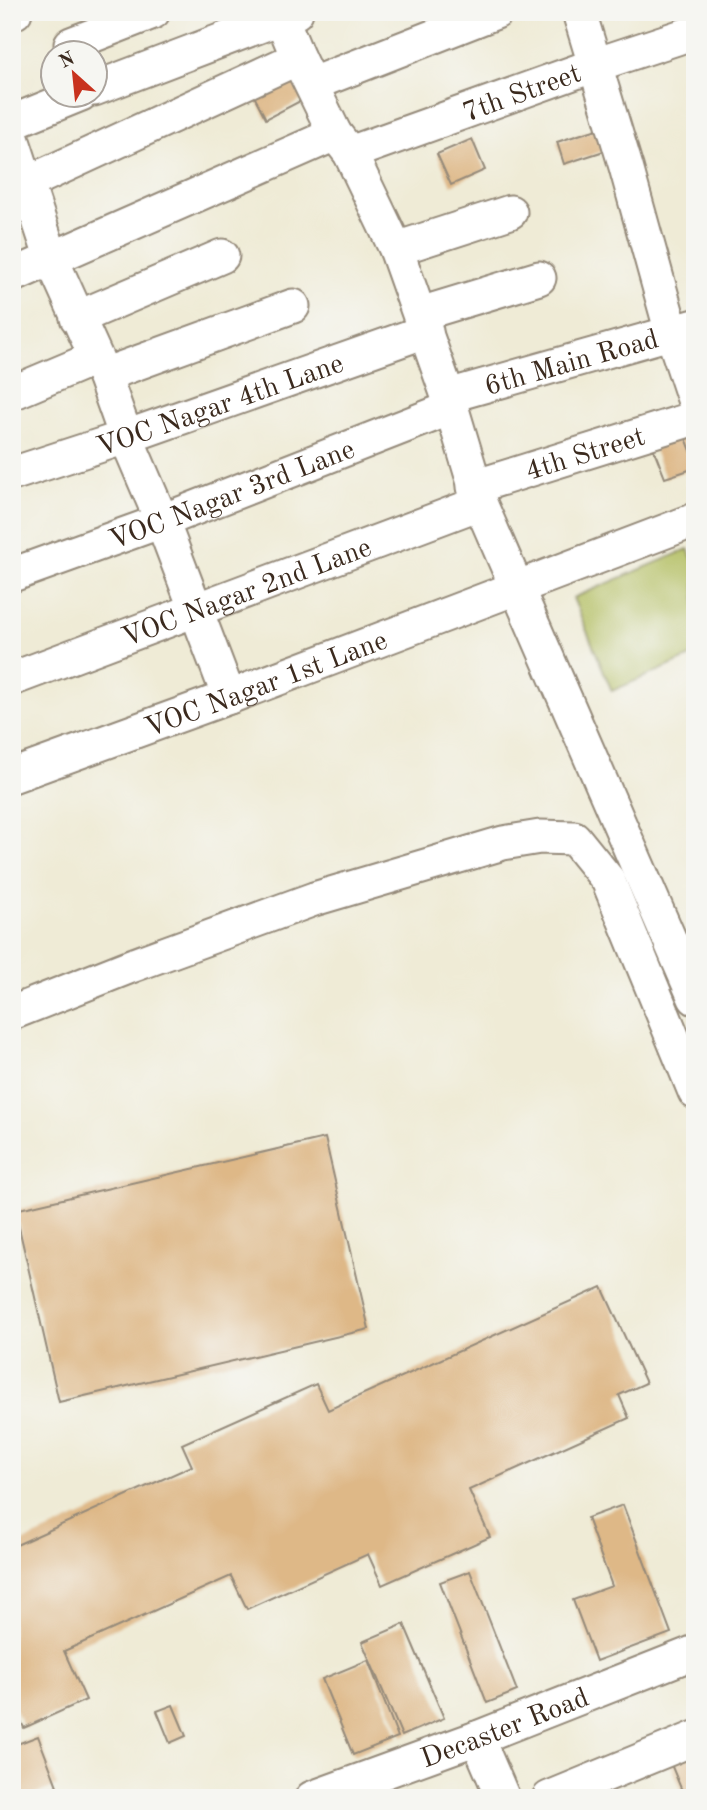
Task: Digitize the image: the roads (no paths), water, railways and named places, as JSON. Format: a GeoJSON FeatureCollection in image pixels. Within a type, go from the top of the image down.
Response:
{"type":"FeatureCollection","features":[{"type":"Feature","properties":{"kind":"street"},"geometry":{"type":"LineString","coordinates":[[86,38],[153,12]]}},
{"type":"Feature","properties":{"kind":"street"},"geometry":{"type":"LineString","coordinates":[[19,187],[305,71],[496,12]]}},
{"type":"Feature","properties":{"kind":"street"},"geometry":{"type":"LineString","coordinates":[[579,12],[626,166],[683,329],[695,402]]}},
{"type":"Feature","properties":{"kind":"street"},"geometry":{"type":"LineString","coordinates":[[108,84],[285,14],[305,71],[396,249],[423,322],[477,495],[695,998]]}},
{"type":"Feature","properties":{"kind":"street","name":"7th Street"},"geometry":{"type":"LineString","coordinates":[[12,276],[342,143],[695,32]]}},
{"type":"Feature","properties":{"kind":"street"},"geometry":{"type":"LineString","coordinates":[[12,122],[46,108]]}},
{"type":"Feature","properties":{"kind":"street"},"geometry":{"type":"LineString","coordinates":[[12,138],[19,187],[100,366],[229,697]]}},
{"type":"Feature","properties":{"kind":"street"},"geometry":{"type":"LineString","coordinates":[[396,249],[510,212]]}},
{"type":"Feature","properties":{"kind":"street"},"geometry":{"type":"LineString","coordinates":[[77,318],[222,256]]}},
{"type":"Feature","properties":{"kind":"street","name":"VOC Nagar 4th Lane"},"geometry":{"type":"LineString","coordinates":[[12,474],[126,437],[539,278]]}},
{"type":"Feature","properties":{"kind":"street"},"geometry":{"type":"LineString","coordinates":[[12,393],[293,306]]}},
{"type":"Feature","properties":{"kind":"street","name":"6th Main Road"},"geometry":{"type":"LineString","coordinates":[[449,402],[683,329]]}},
{"type":"Feature","properties":{"kind":"street","name":"VOC Nagar 3rd Lane"},"geometry":{"type":"LineString","coordinates":[[12,575],[162,521],[449,402]]}},
{"type":"Feature","properties":{"kind":"street","name":"4th Street"},"geometry":{"type":"LineString","coordinates":[[477,495],[695,418]]}},
{"type":"Feature","properties":{"kind":"street","name":"VOC Nagar 2nd Lane"},"geometry":{"type":"LineString","coordinates":[[12,679],[197,610],[477,495]]}},
{"type":"Feature","properties":{"kind":"street","name":"VOC Nagar 1st Lane"},"geometry":{"type":"LineString","coordinates":[[12,776],[229,697],[695,520]]}},
{"type":"Feature","properties":{"kind":"street"},"geometry":{"type":"LineString","coordinates":[[12,1013],[131,966],[314,900],[503,843],[540,837],[574,838],[608,880],[695,1092]]}},
{"type":"Feature","properties":{"kind":"street","name":"Decaster Road"},"geometry":{"type":"LineString","coordinates":[[312,1798],[477,1738],[695,1652]]}},
{"type":"Feature","properties":{"kind":"street"},"geometry":{"type":"LineString","coordinates":[[477,1738],[503,1798]]}},
{"type":"Feature","properties":{"kind":"street"},"geometry":{"type":"LineString","coordinates":[[549,1798],[695,1738]]}}]}
